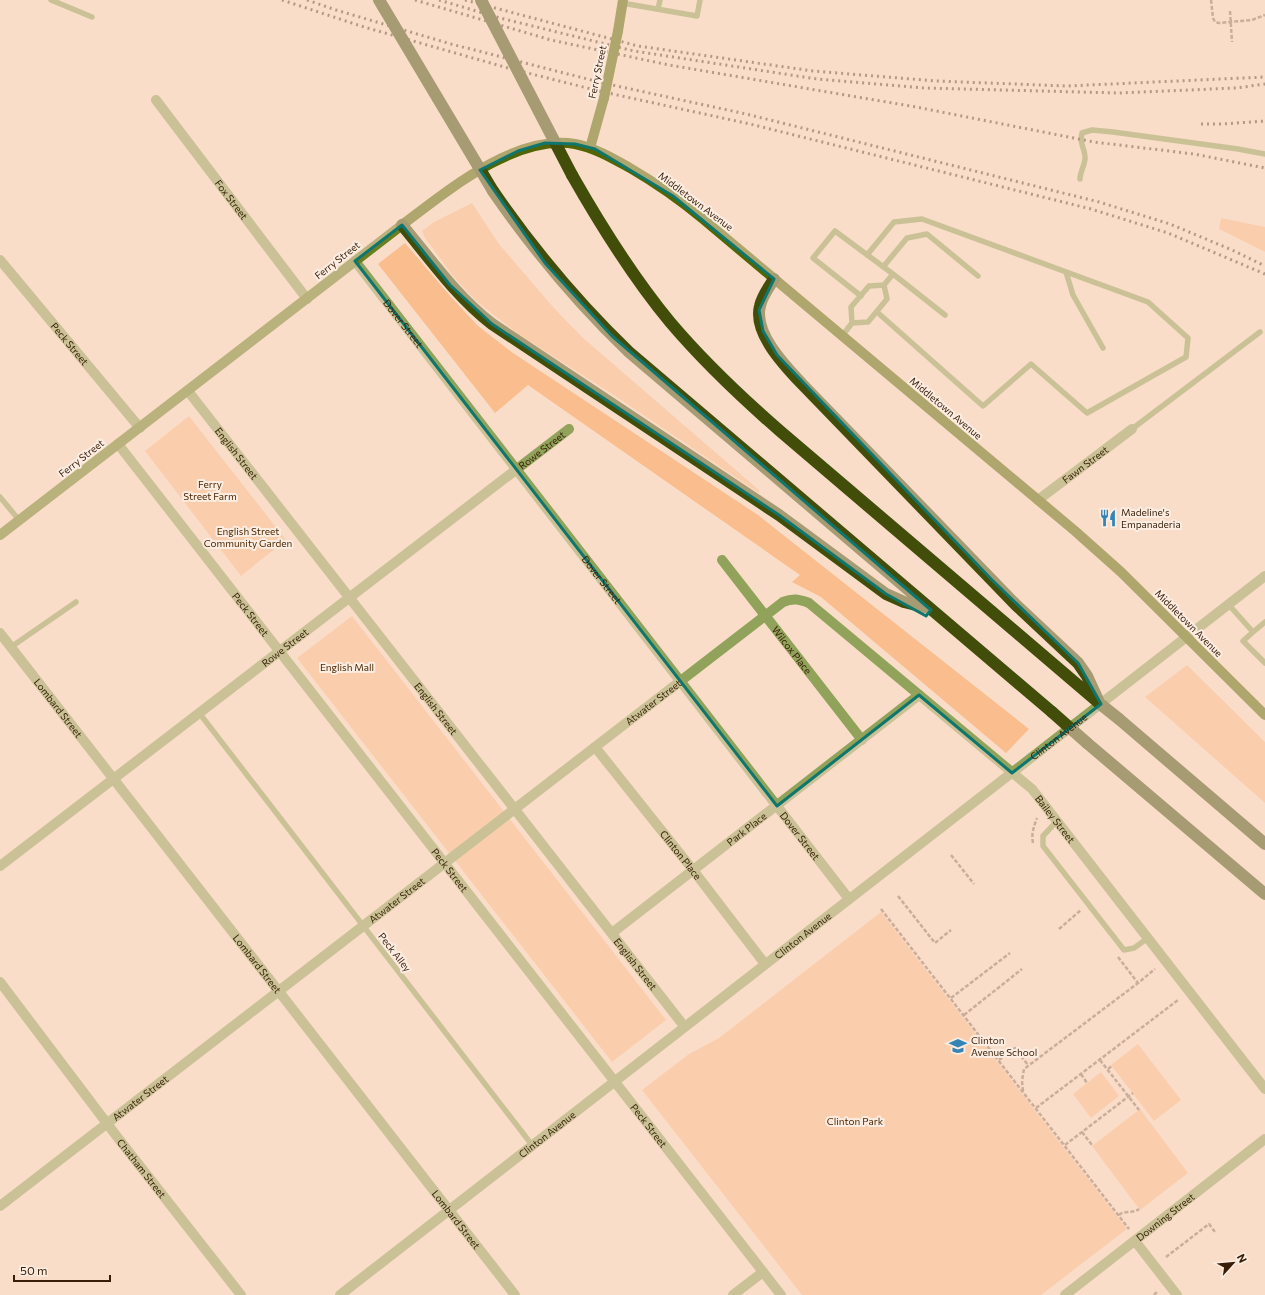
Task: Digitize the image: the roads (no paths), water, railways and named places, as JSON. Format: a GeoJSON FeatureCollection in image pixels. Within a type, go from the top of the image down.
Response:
{"type":"FeatureCollection","features":[{"type":"Feature","properties":{"kind":"highway"},"geometry":{"type":"LineString","coordinates":[[379,0],[493,191],[513,220],[545,263],[617,341],[644,366],[1265,894]]}},
{"type":"Feature","properties":{"kind":"highway"},"geometry":{"type":"LineString","coordinates":[[481,0],[572,175],[606,234],[669,320],[703,359],[780,431],[1087,686],[1099,703],[1118,720],[1265,844]]}},
{"type":"Feature","properties":{"kind":"highway"},"geometry":{"type":"LineString","coordinates":[[402,225],[450,285],[471,307],[492,324],[780,515],[886,594],[904,602],[929,608]]}},
{"type":"Feature","properties":{"kind":"highway"},"geometry":{"type":"LineString","coordinates":[[774,279],[764,296],[759,310],[763,331],[777,355],[807,389],[992,580],[1078,663],[1083,669],[1087,686]]}},
{"type":"Feature","properties":{"kind":"main road","name":"Ferry Street"},"geometry":{"type":"LineString","coordinates":[[0,535],[402,225],[465,179],[494,162],[537,145],[554,143],[575,144],[590,148],[604,98],[623,1]]}},
{"type":"Feature","properties":{"kind":"main road","name":"Middletown Avenue"},"geometry":{"type":"LineString","coordinates":[[590,148],[609,156],[640,174],[673,196],[703,219],[1098,551],[1265,714]]}},
{"type":"Feature","properties":{"kind":"street","name":"Fox Street"},"geometry":{"type":"LineString","coordinates":[[156,100],[307,299]]}},
{"type":"Feature","properties":{"kind":"street","name":"Peck Street"},"geometry":{"type":"LineString","coordinates":[[0,260],[140,428]]}},
{"type":"Feature","properties":{"kind":"street","name":"Dover Street"},"geometry":{"type":"LineString","coordinates":[[355,261],[849,899]]}},
{"type":"Feature","properties":{"kind":"street","name":"English Street"},"geometry":{"type":"LineString","coordinates":[[188,391],[684,1026]]}},
{"type":"Feature","properties":{"kind":"street","name":"Rowe Street"},"geometry":{"type":"LineString","coordinates":[[0,866],[200,714],[569,429]]}},
{"type":"Feature","properties":{"kind":"street","name":"Fawn Street"},"geometry":{"type":"LineString","coordinates":[[1038,500],[1132,429]]}},
{"type":"Feature","properties":{"kind":"street","name":"Peck Street"},"geometry":{"type":"LineString","coordinates":[[118,444],[781,1295]]}},
{"type":"Feature","properties":{"kind":"street","name":"Wilcox Place"},"geometry":{"type":"LineString","coordinates":[[722,560],[862,740]]}},
{"type":"Feature","properties":{"kind":"street","name":"Clinton Avenue"},"geometry":{"type":"LineString","coordinates":[[340,1295],[684,1026],[1187,638],[1265,576]]}},
{"type":"Feature","properties":{"kind":"street","name":"Atwater Street"},"geometry":{"type":"LineString","coordinates":[[0,1206],[783,602],[789,599],[795,599]]}},
{"type":"Feature","properties":{"kind":"street","name":"Bailey Street"},"geometry":{"type":"LineString","coordinates":[[795,599],[809,603],[1032,789],[1265,1089]]}},
{"type":"Feature","properties":{"kind":"street","name":"Lombard Street"},"geometry":{"type":"LineString","coordinates":[[0,633],[515,1295]]}},
{"type":"Feature","properties":{"kind":"street","name":"Park Place"},"geometry":{"type":"LineString","coordinates":[[612,934],[919,696]]}},
{"type":"Feature","properties":{"kind":"street","name":"Clinton Place"},"geometry":{"type":"LineString","coordinates":[[595,747],[693,870],[765,964]]}},
{"type":"Feature","properties":{"kind":"street","name":"Chatham Street"},"geometry":{"type":"LineString","coordinates":[[0,982],[107,1123],[241,1295]]}},
{"type":"Feature","properties":{"kind":"street","name":"Downing Street"},"geometry":{"type":"LineString","coordinates":[[1065,1295],[1265,1139]]}},
{"type":"Feature","properties":{"kind":"street"},"geometry":{"type":"LineString","coordinates":[[1135,1241],[1177,1295]]}},
{"type":"Feature","properties":{"kind":"street"},"geometry":{"type":"LineString","coordinates":[[733,1295],[763,1272]]}},
{"type":"Feature","properties":{"kind":"lane"},"geometry":{"type":"LineString","coordinates":[[50,0],[92,17]]}},
{"type":"Feature","properties":{"kind":"lane"},"geometry":{"type":"LineString","coordinates":[[658,9],[660,0]]}},
{"type":"Feature","properties":{"kind":"lane"},"geometry":{"type":"LineString","coordinates":[[623,1],[698,16],[700,0]]}},
{"type":"Feature","properties":{"kind":"lane"},"geometry":{"type":"LineString","coordinates":[[1080,179],[1085,157],[1080,140],[1082,133],[1092,130],[1238,149],[1265,154]]}},
{"type":"Feature","properties":{"kind":"lane"},"geometry":{"type":"LineString","coordinates":[[867,255],[894,222],[922,219],[1148,302],[1188,338],[1186,357],[1087,413],[1030,364],[983,406],[877,312]]}},
{"type":"Feature","properties":{"kind":"lane"},"geometry":{"type":"LineString","coordinates":[[861,296],[813,258],[834,232],[867,255],[945,315]]}},
{"type":"Feature","properties":{"kind":"lane"},"geometry":{"type":"LineString","coordinates":[[883,267],[907,238],[927,234],[978,276]]}},
{"type":"Feature","properties":{"kind":"lane"},"geometry":{"type":"LineString","coordinates":[[1066,272],[1073,295],[1103,348]]}},
{"type":"Feature","properties":{"kind":"lane"},"geometry":{"type":"LineString","coordinates":[[852,323],[868,322],[877,312],[886,299],[884,285],[892,274]]}},
{"type":"Feature","properties":{"kind":"lane"},"geometry":{"type":"LineString","coordinates":[[842,336],[852,323],[851,307],[869,286],[884,285]]}},
{"type":"Feature","properties":{"kind":"lane"},"geometry":{"type":"LineString","coordinates":[[1132,429],[1260,332]]}},
{"type":"Feature","properties":{"kind":"lane"},"geometry":{"type":"LineString","coordinates":[[0,497],[19,520]]}},
{"type":"Feature","properties":{"kind":"lane"},"geometry":{"type":"LineString","coordinates":[[11,647],[76,602]]}},
{"type":"Feature","properties":{"kind":"lane"},"geometry":{"type":"LineString","coordinates":[[1229,605],[1253,632]]}},
{"type":"Feature","properties":{"kind":"lane"},"geometry":{"type":"LineString","coordinates":[[1265,622],[1243,641],[1265,663]]}},
{"type":"Feature","properties":{"kind":"lane","name":"Peck Alley"},"geometry":{"type":"LineString","coordinates":[[200,714],[532,1145]]}},
{"type":"Feature","properties":{"kind":"lane"},"geometry":{"type":"LineString","coordinates":[[1057,821],[1044,836],[1043,846],[1124,950],[1134,948],[1148,938]]}},
{"type":"Feature","properties":{"kind":"railway"},"geometry":{"type":"LineString","coordinates":[[282,0],[364,27],[508,68],[599,91],[750,124],[1091,209],[1168,233],[1265,274]]}},
{"type":"Feature","properties":{"kind":"railway"},"geometry":{"type":"LineString","coordinates":[[307,0],[451,44],[603,83],[746,114],[1099,202],[1170,224],[1232,250],[1265,266]]}},
{"type":"Feature","properties":{"kind":"railway"},"geometry":{"type":"LineString","coordinates":[[415,0],[551,40],[669,65],[916,107],[1094,142],[1194,154],[1265,168]]}},
{"type":"Feature","properties":{"kind":"railway"},"geometry":{"type":"LineString","coordinates":[[439,0],[500,18],[634,51],[817,79],[925,88],[1119,93],[1236,88],[1265,84]]}},
{"type":"Feature","properties":{"kind":"railway"},"geometry":{"type":"LineString","coordinates":[[465,0],[638,46],[813,71],[936,81],[1067,86],[1265,77]]}},
{"type":"Feature","properties":{"kind":"railway"},"geometry":{"type":"LineString","coordinates":[[1201,124],[1265,121]]}},
{"type":"Feature","properties":{"kind":"place","name":"Madeline's Empanaderia"},"geometry":{"type":"Point","coordinates":[1108,518]}},
{"type":"Feature","properties":{"kind":"place","name":"Clinton Avenue School"},"geometry":{"type":"Point","coordinates":[958,1046]}},
{"type":"Feature","properties":{"kind":"park label","name":"Ferry Street Farm"},"geometry":{"type":"Point","coordinates":[210,490]}},
{"type":"Feature","properties":{"kind":"park label","name":"English Street Community Garden"},"geometry":{"type":"Point","coordinates":[248,536]}},
{"type":"Feature","properties":{"kind":"park label","name":"English Mall"},"geometry":{"type":"Point","coordinates":[347,667]}},
{"type":"Feature","properties":{"kind":"park label","name":"Clinton Park"},"geometry":{"type":"Point","coordinates":[855,1121]}}]}
